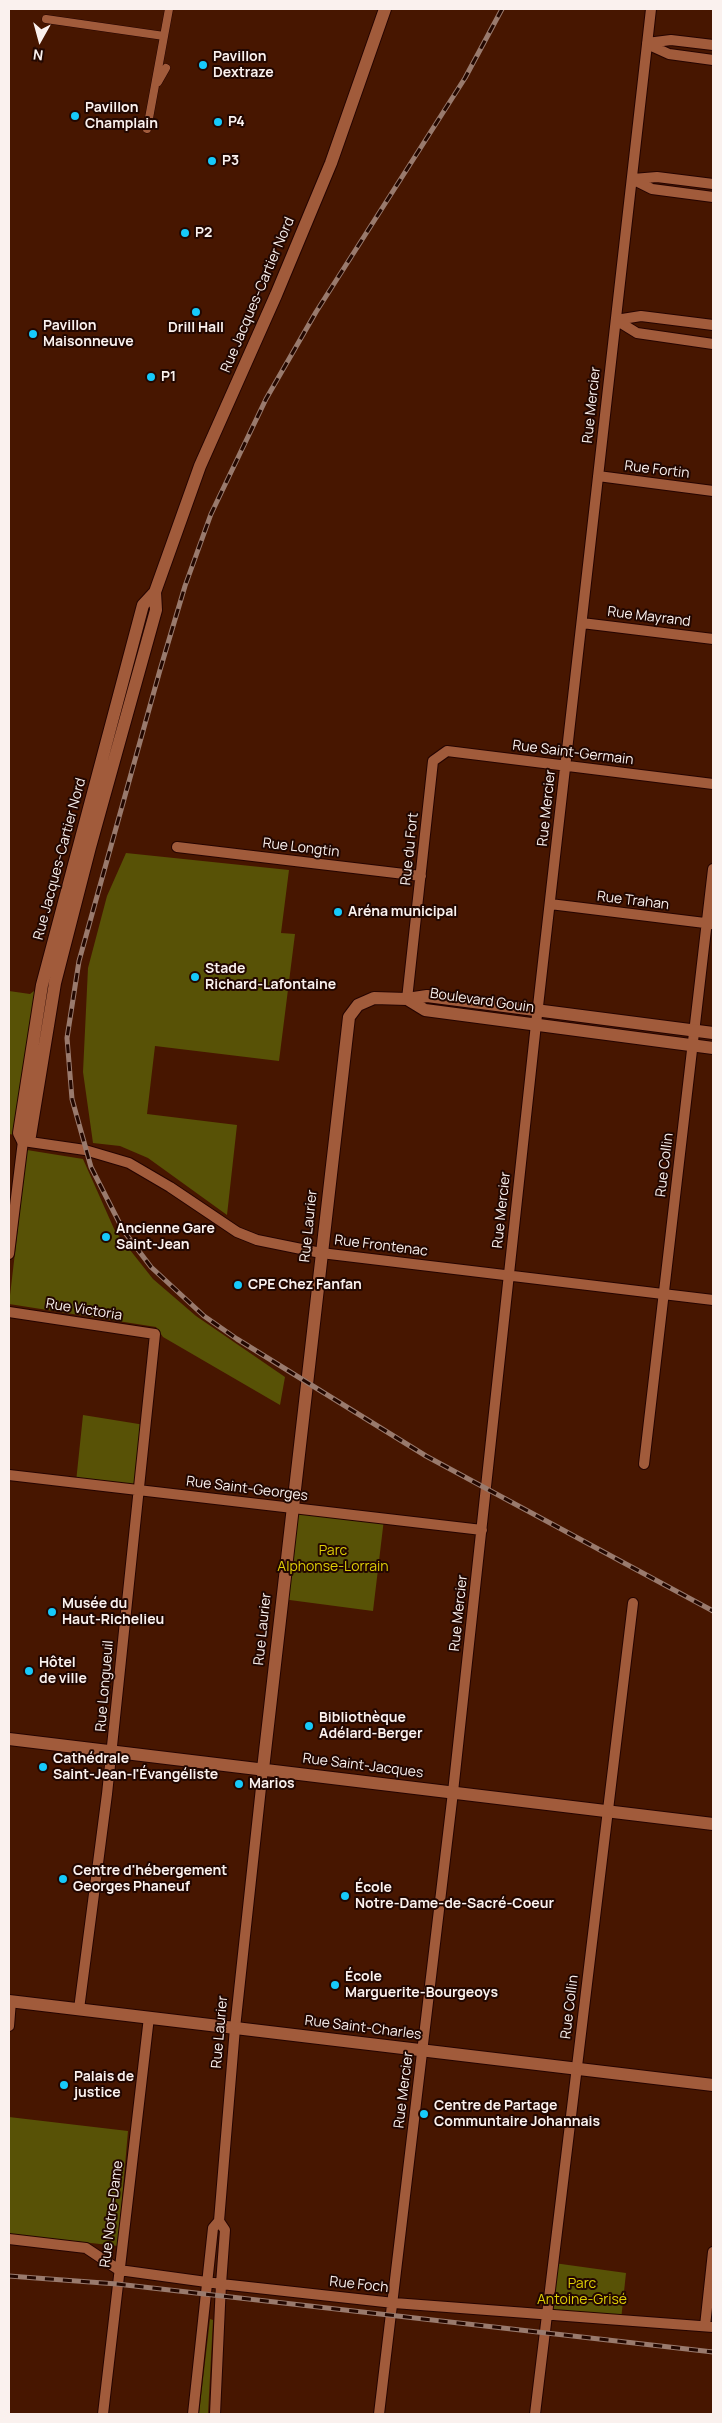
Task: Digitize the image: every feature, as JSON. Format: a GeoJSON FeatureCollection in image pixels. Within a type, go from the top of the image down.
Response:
{"type":"FeatureCollection","features":[{"type":"Feature","properties":{"kind":"street"},"geometry":{"type":"LineString","coordinates":[[147,129],[169,9]]}},
{"type":"Feature","properties":{"kind":"street"},"geometry":{"type":"LineString","coordinates":[[168,18],[174,9]]}},
{"type":"Feature","properties":{"kind":"street","name":"Rue Jacques-Cartier Nord"},"geometry":{"type":"LineString","coordinates":[[9,1254],[23,1141],[30,1136],[55,983],[156,610],[155,592],[200,466],[276,295],[331,163],[384,9]]}},
{"type":"Feature","properties":{"kind":"street","name":"Rue Mercier"},"geometry":{"type":"LineString","coordinates":[[379,2414],[394,2303],[453,1792],[508,1276],[651,9]]}},
{"type":"Feature","properties":{"kind":"street"},"geometry":{"type":"LineString","coordinates":[[46,19],[164,36]]}},
{"type":"Feature","properties":{"kind":"street"},"geometry":{"type":"LineString","coordinates":[[647,44],[671,40],[713,45]]}},
{"type":"Feature","properties":{"kind":"street"},"geometry":{"type":"LineString","coordinates":[[647,44],[669,54],[713,60]]}},
{"type":"Feature","properties":{"kind":"street"},"geometry":{"type":"LineString","coordinates":[[155,88],[166,68]]}},
{"type":"Feature","properties":{"kind":"street"},"geometry":{"type":"LineString","coordinates":[[632,179],[657,177],[713,184]]}},
{"type":"Feature","properties":{"kind":"street"},"geometry":{"type":"LineString","coordinates":[[632,179],[652,189],[713,198]]}},
{"type":"Feature","properties":{"kind":"street"},"geometry":{"type":"LineString","coordinates":[[616,320],[641,316],[713,325]]}},
{"type":"Feature","properties":{"kind":"street"},"geometry":{"type":"LineString","coordinates":[[616,320],[637,334],[713,344]]}},
{"type":"Feature","properties":{"kind":"street","name":"Rue Fortin"},"geometry":{"type":"LineString","coordinates":[[598,476],[713,491]]}},
{"type":"Feature","properties":{"kind":"street","name":"Rue Mayrand"},"geometry":{"type":"LineString","coordinates":[[582,623],[713,639]]}},
{"type":"Feature","properties":{"kind":"street","name":"Rue Saint-Germain"},"geometry":{"type":"LineString","coordinates":[[433,761],[446,751],[713,784]]}},
{"type":"Feature","properties":{"kind":"street","name":"Rue du Fort"},"geometry":{"type":"LineString","coordinates":[[407,999],[433,761]]}},
{"type":"Feature","properties":{"kind":"street","name":"Rue Longtin"},"geometry":{"type":"LineString","coordinates":[[177,847],[421,876]]}},
{"type":"Feature","properties":{"kind":"street","name":"Rue Collin"},"geometry":{"type":"LineString","coordinates":[[644,1464],[693,1045],[710,924],[713,869]]}},
{"type":"Feature","properties":{"kind":"street","name":"Rue Trahan"},"geometry":{"type":"LineString","coordinates":[[550,904],[710,924]]}},
{"type":"Feature","properties":{"kind":"street","name":"Boulevard Gouin"},"geometry":{"type":"LineString","coordinates":[[407,999],[427,996],[713,1033]]}},
{"type":"Feature","properties":{"kind":"street","name":"Rue Laurier"},"geometry":{"type":"LineString","coordinates":[[193,2414],[213,2228],[219,2221],[235,2028],[348,1017],[358,1005],[374,998],[407,999]]}},
{"type":"Feature","properties":{"kind":"street","name":"Boulevard Gouin"},"geometry":{"type":"LineString","coordinates":[[407,999],[425,1010],[713,1048]]}},
{"type":"Feature","properties":{"kind":"street","name":"Rue Frontenac"},"geometry":{"type":"LineString","coordinates":[[9,1139],[85,1150],[129,1163],[170,1187],[237,1232],[257,1240],[321,1253],[713,1300]]}},
{"type":"Feature","properties":{"kind":"street","name":"Rue Victoria"},"geometry":{"type":"LineString","coordinates":[[9,1312],[154,1334]]}},
{"type":"Feature","properties":{"kind":"street","name":"Rue Longueuil"},"geometry":{"type":"LineString","coordinates":[[79,2009],[112,1750],[154,1334]]}},
{"type":"Feature","properties":{"kind":"street","name":"Rue Saint-Georges"},"geometry":{"type":"LineString","coordinates":[[9,1474],[482,1530]]}},
{"type":"Feature","properties":{"kind":"street","name":"Rue Collin"},"geometry":{"type":"LineString","coordinates":[[535,2414],[633,1603]]}},
{"type":"Feature","properties":{"kind":"street","name":"Rue Saint-Jacques"},"geometry":{"type":"LineString","coordinates":[[9,1739],[713,1824]]}},
{"type":"Feature","properties":{"kind":"street"},"geometry":{"type":"LineString","coordinates":[[9,2026],[10,2001]]}},
{"type":"Feature","properties":{"kind":"street","name":"Rue Saint-Charles"},"geometry":{"type":"LineString","coordinates":[[10,2001],[713,2085]]}},
{"type":"Feature","properties":{"kind":"street","name":"Rue Notre-Dame"},"geometry":{"type":"LineString","coordinates":[[102,2414],[149,2018]]}},
{"type":"Feature","properties":{"kind":"street","name":"Rue Laurier"},"geometry":{"type":"LineString","coordinates":[[215,2414],[220,2284],[225,2230],[219,2221]]}},
{"type":"Feature","properties":{"kind":"street","name":"Rue Foch"},"geometry":{"type":"LineString","coordinates":[[9,2239],[86,2248],[119,2270],[220,2284],[394,2303],[709,2327]]}},
{"type":"Feature","properties":{"kind":"street"},"geometry":{"type":"LineString","coordinates":[[709,2327],[713,2252]]}},
{"type":"Feature","properties":{"kind":"green space","name":"Stade Richard-Lafontaine"},"geometry":{"type":"Polygon","coordinates":[[[126,853],[289,870],[281,933],[295,934],[279,1061],[155,1046],[147,1114],[237,1125],[227,1215],[148,1158],[120,1146],[93,1143],[83,1072],[88,968],[107,896],[126,853]]]}},
{"type":"Feature","properties":{"kind":"green space"},"geometry":{"type":"Polygon","coordinates":[[[42,985],[15,1135],[9,1134],[9,991],[30,994],[42,985]]]}},
{"type":"Feature","properties":{"kind":"green space"},"geometry":{"type":"Polygon","coordinates":[[[27,1150],[83,1159],[115,1231],[153,1279],[196,1316],[285,1377],[280,1405],[163,1337],[156,1327],[9,1304],[27,1150]]]}},
{"type":"Feature","properties":{"kind":"green space"},"geometry":{"type":"Polygon","coordinates":[[[83,1415],[145,1425],[139,1490],[76,1482],[83,1415]]]}},
{"type":"Feature","properties":{"kind":"green space","name":"Parc Alphonse-Lorrain"},"geometry":{"type":"Polygon","coordinates":[[[292,1508],[384,1519],[373,1611],[282,1599],[292,1508]]]}},
{"type":"Feature","properties":{"kind":"green space"},"geometry":{"type":"Polygon","coordinates":[[[9,2117],[128,2131],[118,2246],[9,2234],[9,2117]]]}},
{"type":"Feature","properties":{"kind":"green space","name":"Parc Antoine-Grisé"},"geometry":{"type":"Polygon","coordinates":[[[554,2263],[626,2273],[621,2320],[547,2314],[554,2263]]]}},
{"type":"Feature","properties":{"kind":"green space"},"geometry":{"type":"Polygon","coordinates":[[[210,2319],[213,2320],[208,2414],[199,2414],[210,2319]]]}},
{"type":"Feature","properties":{"kind":"railway"},"geometry":{"type":"LineString","coordinates":[[502,9],[465,78],[316,312],[266,399],[211,514],[185,586],[160,670],[79,961],[67,1038],[72,1099],[91,1167],[123,1230],[151,1267],[204,1316],[237,1339],[426,1456],[713,1611]]}},
{"type":"Feature","properties":{"kind":"railway"},"geometry":{"type":"LineString","coordinates":[[9,2276],[117,2284],[713,2352]]}},
{"type":"Feature","properties":{"kind":"place","name":"Pavillon Dextraze"},"geometry":{"type":"Point","coordinates":[203,65]}},
{"type":"Feature","properties":{"kind":"place","name":"Pavillon Champlain"},"geometry":{"type":"Point","coordinates":[75,116]}},
{"type":"Feature","properties":{"kind":"place","name":"P4"},"geometry":{"type":"Point","coordinates":[218,122]}},
{"type":"Feature","properties":{"kind":"place","name":"P3"},"geometry":{"type":"Point","coordinates":[212,161]}},
{"type":"Feature","properties":{"kind":"place","name":"P2"},"geometry":{"type":"Point","coordinates":[185,233]}},
{"type":"Feature","properties":{"kind":"place","name":"Drill Hall"},"geometry":{"type":"Point","coordinates":[196,312]}},
{"type":"Feature","properties":{"kind":"place","name":"Pavillon Maisonneuve"},"geometry":{"type":"Point","coordinates":[33,334]}},
{"type":"Feature","properties":{"kind":"place","name":"P1"},"geometry":{"type":"Point","coordinates":[151,377]}},
{"type":"Feature","properties":{"kind":"place","name":"Aréna municipal"},"geometry":{"type":"Point","coordinates":[338,912]}},
{"type":"Feature","properties":{"kind":"place","name":"Stade Richard-Lafontaine"},"geometry":{"type":"Point","coordinates":[195,977]}},
{"type":"Feature","properties":{"kind":"place","name":"Ancienne Gare Saint-Jean"},"geometry":{"type":"Point","coordinates":[106,1237]}},
{"type":"Feature","properties":{"kind":"place","name":"CPE Chez Fanfan"},"geometry":{"type":"Point","coordinates":[238,1285]}},
{"type":"Feature","properties":{"kind":"place","name":"Musée du Haut-Richelieu"},"geometry":{"type":"Point","coordinates":[52,1612]}},
{"type":"Feature","properties":{"kind":"place","name":"Hôtel de ville"},"geometry":{"type":"Point","coordinates":[29,1671]}},
{"type":"Feature","properties":{"kind":"place","name":"Bibliothèque Adélard-Berger"},"geometry":{"type":"Point","coordinates":[309,1726]}},
{"type":"Feature","properties":{"kind":"place","name":"Cathédrale Saint-Jean-l'Évangéliste"},"geometry":{"type":"Point","coordinates":[43,1767]}},
{"type":"Feature","properties":{"kind":"place","name":"Marios"},"geometry":{"type":"Point","coordinates":[239,1784]}},
{"type":"Feature","properties":{"kind":"place","name":"Centre d'hébergement Georges Phaneuf"},"geometry":{"type":"Point","coordinates":[63,1879]}},
{"type":"Feature","properties":{"kind":"place","name":"École Notre-Dame-de-Sacré-Coeur"},"geometry":{"type":"Point","coordinates":[345,1896]}},
{"type":"Feature","properties":{"kind":"place","name":"École Marguerite-Bourgeoys"},"geometry":{"type":"Point","coordinates":[335,1985]}},
{"type":"Feature","properties":{"kind":"place","name":"Palais de justice"},"geometry":{"type":"Point","coordinates":[64,2085]}},
{"type":"Feature","properties":{"kind":"place","name":"Centre de Partage Communtaire Johannais"},"geometry":{"type":"Point","coordinates":[424,2114]}}]}
